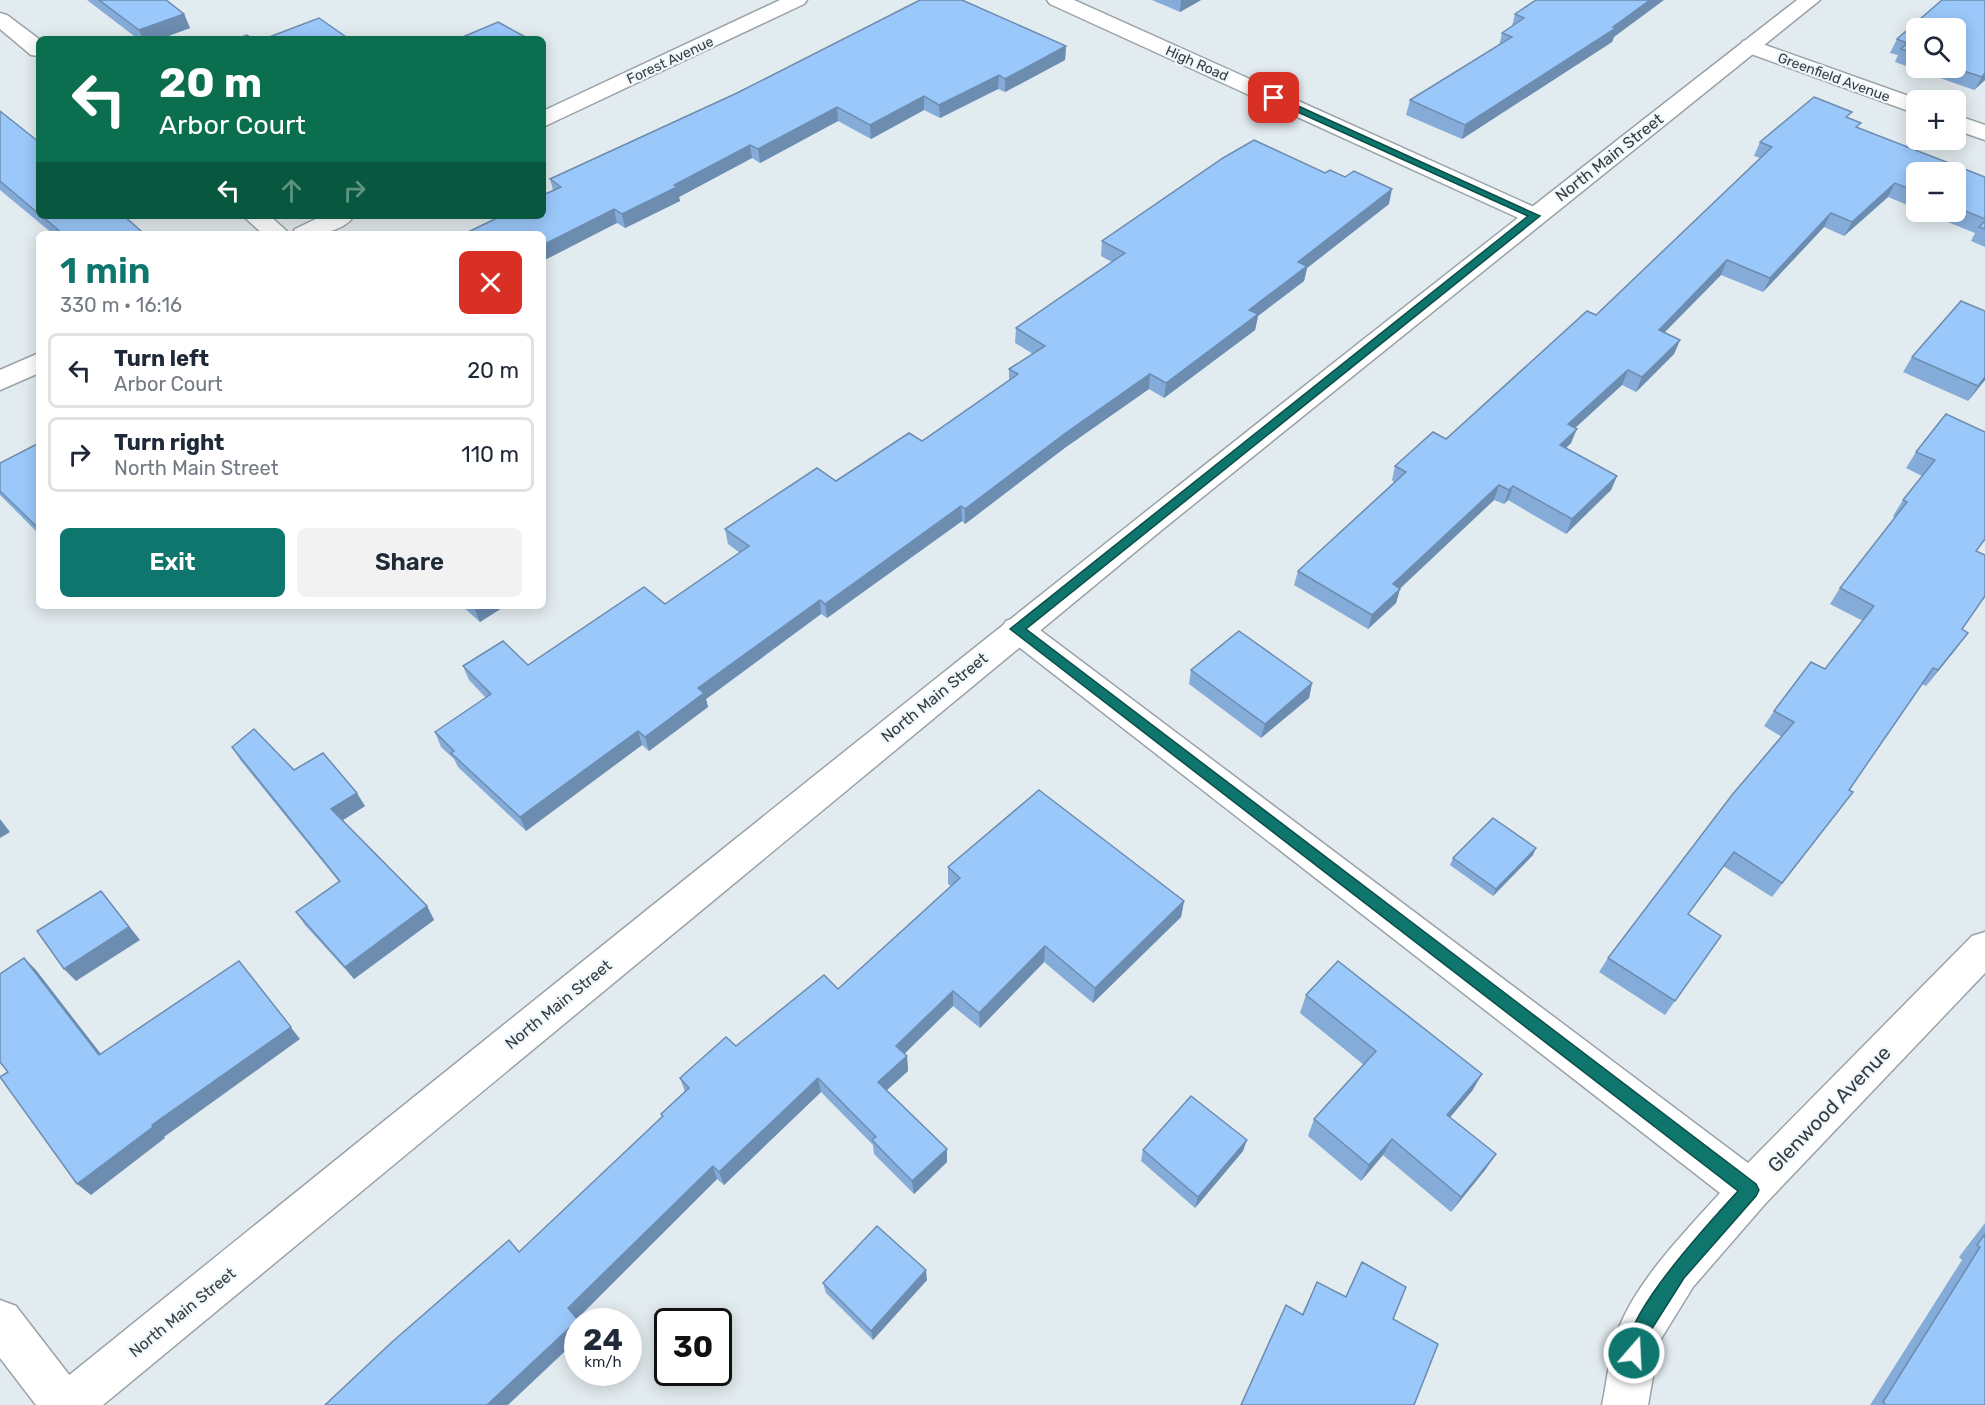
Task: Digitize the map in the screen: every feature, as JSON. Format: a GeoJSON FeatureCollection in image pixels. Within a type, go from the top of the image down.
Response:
{"type":"FeatureCollection","features":[{"type":"Feature","properties":{"kind":"street","name":"Forest Avenue"},"geometry":{"type":"LineString","coordinates":[[546,119],[797,0]]}},
{"type":"Feature","properties":{"kind":"street","name":"High Road"},"geometry":{"type":"LineString","coordinates":[[1057,0],[1534,216]]}},
{"type":"Feature","properties":{"kind":"street","name":"North Main Street"},"geometry":{"type":"LineString","coordinates":[[66,1405],[1017,629],[1534,216],[1810,0]]}},
{"type":"Feature","properties":{"kind":"street"},"geometry":{"type":"LineString","coordinates":[[0,20],[36,48]]}},
{"type":"Feature","properties":{"kind":"street","name":"Greenfield Avenue"},"geometry":{"type":"LineString","coordinates":[[1751,46],[1906,103]]}},
{"type":"Feature","properties":{"kind":"street"},"geometry":{"type":"LineString","coordinates":[[1966,126],[1985,133]]}},
{"type":"Feature","properties":{"kind":"street"},"geometry":{"type":"LineString","coordinates":[[259,219],[274,231]]}},
{"type":"Feature","properties":{"kind":"street"},"geometry":{"type":"LineString","coordinates":[[310,231],[336,219]]}},
{"type":"Feature","properties":{"kind":"street"},"geometry":{"type":"LineString","coordinates":[[0,381],[36,363]]}},
{"type":"Feature","properties":{"kind":"street"},"geometry":{"type":"LineString","coordinates":[[1017,629],[1750,1190]]}},
{"type":"Feature","properties":{"kind":"street","name":"Glenwood Avenue"},"geometry":{"type":"LineString","coordinates":[[1625,1405],[1638,1335],[1678,1272],[1750,1190],[1985,948]]}},
{"type":"Feature","properties":{"kind":"street"},"geometry":{"type":"LineString","coordinates":[[0,1322],[66,1405]]}},
{"type":"Feature","properties":{"kind":"building"},"geometry":{"type":"Polygon","coordinates":[[[99,0],[166,0],[184,14],[139,30],[99,0]]]}},
{"type":"Feature","properties":{"kind":"building"},"geometry":{"type":"Polygon","coordinates":[[[920,0],[962,0],[1066,46],[1005,79],[999,75],[939,105],[924,96],[870,125],[837,107],[758,149],[750,145],[674,185],[677,187],[622,214],[614,209],[546,243],[546,231],[470,231],[495,219],[546,219],[546,194],[561,187],[550,179],[737,93],[920,0]]]}},
{"type":"Feature","properties":{"kind":"building"},"geometry":{"type":"Polygon","coordinates":[[[1536,0],[1650,0],[1613,27],[1616,28],[1465,125],[1410,100],[1512,37],[1502,33],[1524,18],[1515,14],[1536,0]]]}},
{"type":"Feature","properties":{"kind":"building"},"geometry":{"type":"Polygon","coordinates":[[[1942,0],[1985,0],[1985,73],[1982,77],[1966,72],[1966,18],[1921,18],[1942,0]]]}},
{"type":"Feature","properties":{"kind":"building"},"geometry":{"type":"Polygon","coordinates":[[[319,18],[345,36],[272,36],[319,18]]]}},
{"type":"Feature","properties":{"kind":"building"},"geometry":{"type":"Polygon","coordinates":[[[498,22],[524,36],[465,36],[498,22]]]}},
{"type":"Feature","properties":{"kind":"building"},"geometry":{"type":"Polygon","coordinates":[[[1906,31],[1906,43],[1897,39],[1906,31]]]}},
{"type":"Feature","properties":{"kind":"building"},"geometry":{"type":"Polygon","coordinates":[[[1814,97],[1852,112],[1846,117],[1861,123],[1856,127],[1906,146],[1906,150],[1915,150],[1946,162],[1906,162],[1906,188],[1895,183],[1852,222],[1831,213],[1770,278],[1727,260],[1659,330],[1680,340],[1642,377],[1628,370],[1568,424],[1577,429],[1560,445],[1617,476],[1572,519],[1513,486],[1509,490],[1499,485],[1393,584],[1400,589],[1372,615],[1298,571],[1406,472],[1395,466],[1433,432],[1446,439],[1587,311],[1596,315],[1772,147],[1760,142],[1814,97]]]}},
{"type":"Feature","properties":{"kind":"building"},"geometry":{"type":"Polygon","coordinates":[[[0,111],[36,140],[36,211],[0,181],[0,111]]]}},
{"type":"Feature","properties":{"kind":"building"},"geometry":{"type":"Polygon","coordinates":[[[1254,140],[1325,173],[1330,170],[1345,177],[1354,171],[1392,189],[1298,262],[1307,266],[1249,310],[1258,314],[1166,383],[1150,374],[1067,432],[965,509],[961,506],[825,604],[820,600],[698,688],[704,693],[645,737],[638,731],[520,817],[451,753],[454,751],[435,732],[491,694],[463,666],[503,641],[528,665],[644,587],[665,604],[749,546],[725,529],[817,468],[836,481],[909,433],[922,441],[1018,374],[1009,369],[1045,346],[1016,328],[1125,253],[1102,241],[1223,158],[1254,140]]]}},
{"type":"Feature","properties":{"kind":"building"},"geometry":{"type":"Polygon","coordinates":[[[1966,170],[1985,177],[1985,219],[1966,211],[1966,170]]]}},
{"type":"Feature","properties":{"kind":"building"},"geometry":{"type":"Polygon","coordinates":[[[46,219],[127,219],[141,231],[60,231],[46,219]]]}},
{"type":"Feature","properties":{"kind":"building"},"geometry":{"type":"Polygon","coordinates":[[[1985,221],[1985,229],[1979,227],[1985,221]]]}},
{"type":"Feature","properties":{"kind":"building"},"geometry":{"type":"Polygon","coordinates":[[[1961,301],[1985,311],[1985,377],[1978,386],[1912,357],[1961,301]]]}},
{"type":"Feature","properties":{"kind":"building"},"geometry":{"type":"Polygon","coordinates":[[[1946,414],[1985,432],[1985,539],[1976,551],[1985,555],[1985,596],[1962,629],[1968,633],[1938,670],[1933,668],[1849,790],[1853,792],[1782,883],[1734,852],[1688,914],[1721,936],[1675,1001],[1608,958],[1732,795],[1794,722],[1774,711],[1811,662],[1825,669],[1874,606],[1840,588],[1907,502],[1903,500],[1935,460],[1916,452],[1946,414]]]}},
{"type":"Feature","properties":{"kind":"building"},"geometry":{"type":"Polygon","coordinates":[[[36,445],[36,526],[0,491],[0,463],[36,445]]]}},
{"type":"Feature","properties":{"kind":"building"},"geometry":{"type":"Polygon","coordinates":[[[1239,631],[1312,683],[1265,724],[1191,670],[1239,631]]]}},
{"type":"Feature","properties":{"kind":"building"},"geometry":{"type":"Polygon","coordinates":[[[254,729],[294,770],[323,753],[357,793],[331,809],[427,906],[345,967],[296,912],[340,881],[232,747],[254,729]]]}},
{"type":"Feature","properties":{"kind":"building"},"geometry":{"type":"Polygon","coordinates":[[[1039,790],[1184,901],[1095,988],[1045,946],[979,1013],[953,991],[896,1046],[907,1056],[878,1082],[947,1149],[912,1181],[872,1140],[876,1137],[818,1078],[719,1172],[713,1166],[568,1308],[564,1308],[564,1333],[487,1405],[325,1405],[392,1342],[509,1240],[519,1252],[663,1116],[661,1114],[689,1088],[680,1078],[726,1037],[736,1046],[824,975],[838,989],[960,878],[948,867],[1039,790]]]}},
{"type":"Feature","properties":{"kind":"building"},"geometry":{"type":"Polygon","coordinates":[[[1493,818],[1536,848],[1496,889],[1453,858],[1493,818]]]}},
{"type":"Feature","properties":{"kind":"building"},"geometry":{"type":"Polygon","coordinates":[[[101,891],[129,927],[64,969],[37,931],[101,891]]]}},
{"type":"Feature","properties":{"kind":"building"},"geometry":{"type":"Polygon","coordinates":[[[24,958],[99,1055],[239,961],[291,1027],[152,1125],[153,1127],[77,1184],[0,1077],[8,1072],[0,1062],[0,974],[24,958]]]}},
{"type":"Feature","properties":{"kind":"building"},"geometry":{"type":"Polygon","coordinates":[[[1338,961],[1482,1074],[1447,1115],[1496,1154],[1461,1197],[1392,1139],[1369,1165],[1314,1119],[1376,1051],[1306,995],[1338,961]]]}},
{"type":"Feature","properties":{"kind":"building"},"geometry":{"type":"Polygon","coordinates":[[[1191,1096],[1247,1140],[1198,1197],[1143,1150],[1191,1096]]]}},
{"type":"Feature","properties":{"kind":"building"},"geometry":{"type":"Polygon","coordinates":[[[877,1226],[926,1270],[871,1331],[823,1283],[877,1226]]]}},
{"type":"Feature","properties":{"kind":"building"},"geometry":{"type":"Polygon","coordinates":[[[1985,1234],[1985,1405],[1886,1405],[1883,1402],[1980,1247],[1977,1245],[1985,1234]]]}},
{"type":"Feature","properties":{"kind":"building"},"geometry":{"type":"Polygon","coordinates":[[[1362,1262],[1406,1287],[1393,1319],[1438,1344],[1414,1405],[1241,1405],[1286,1305],[1303,1315],[1317,1282],[1346,1297],[1362,1262]]]}},
{"type":"Feature","properties":{"kind":"route"},"geometry":{"type":"LineString","coordinates":[[1274,98],[1534,216],[1017,629],[1750,1190],[1678,1272],[1638,1335],[1634,1353]]}}]}
